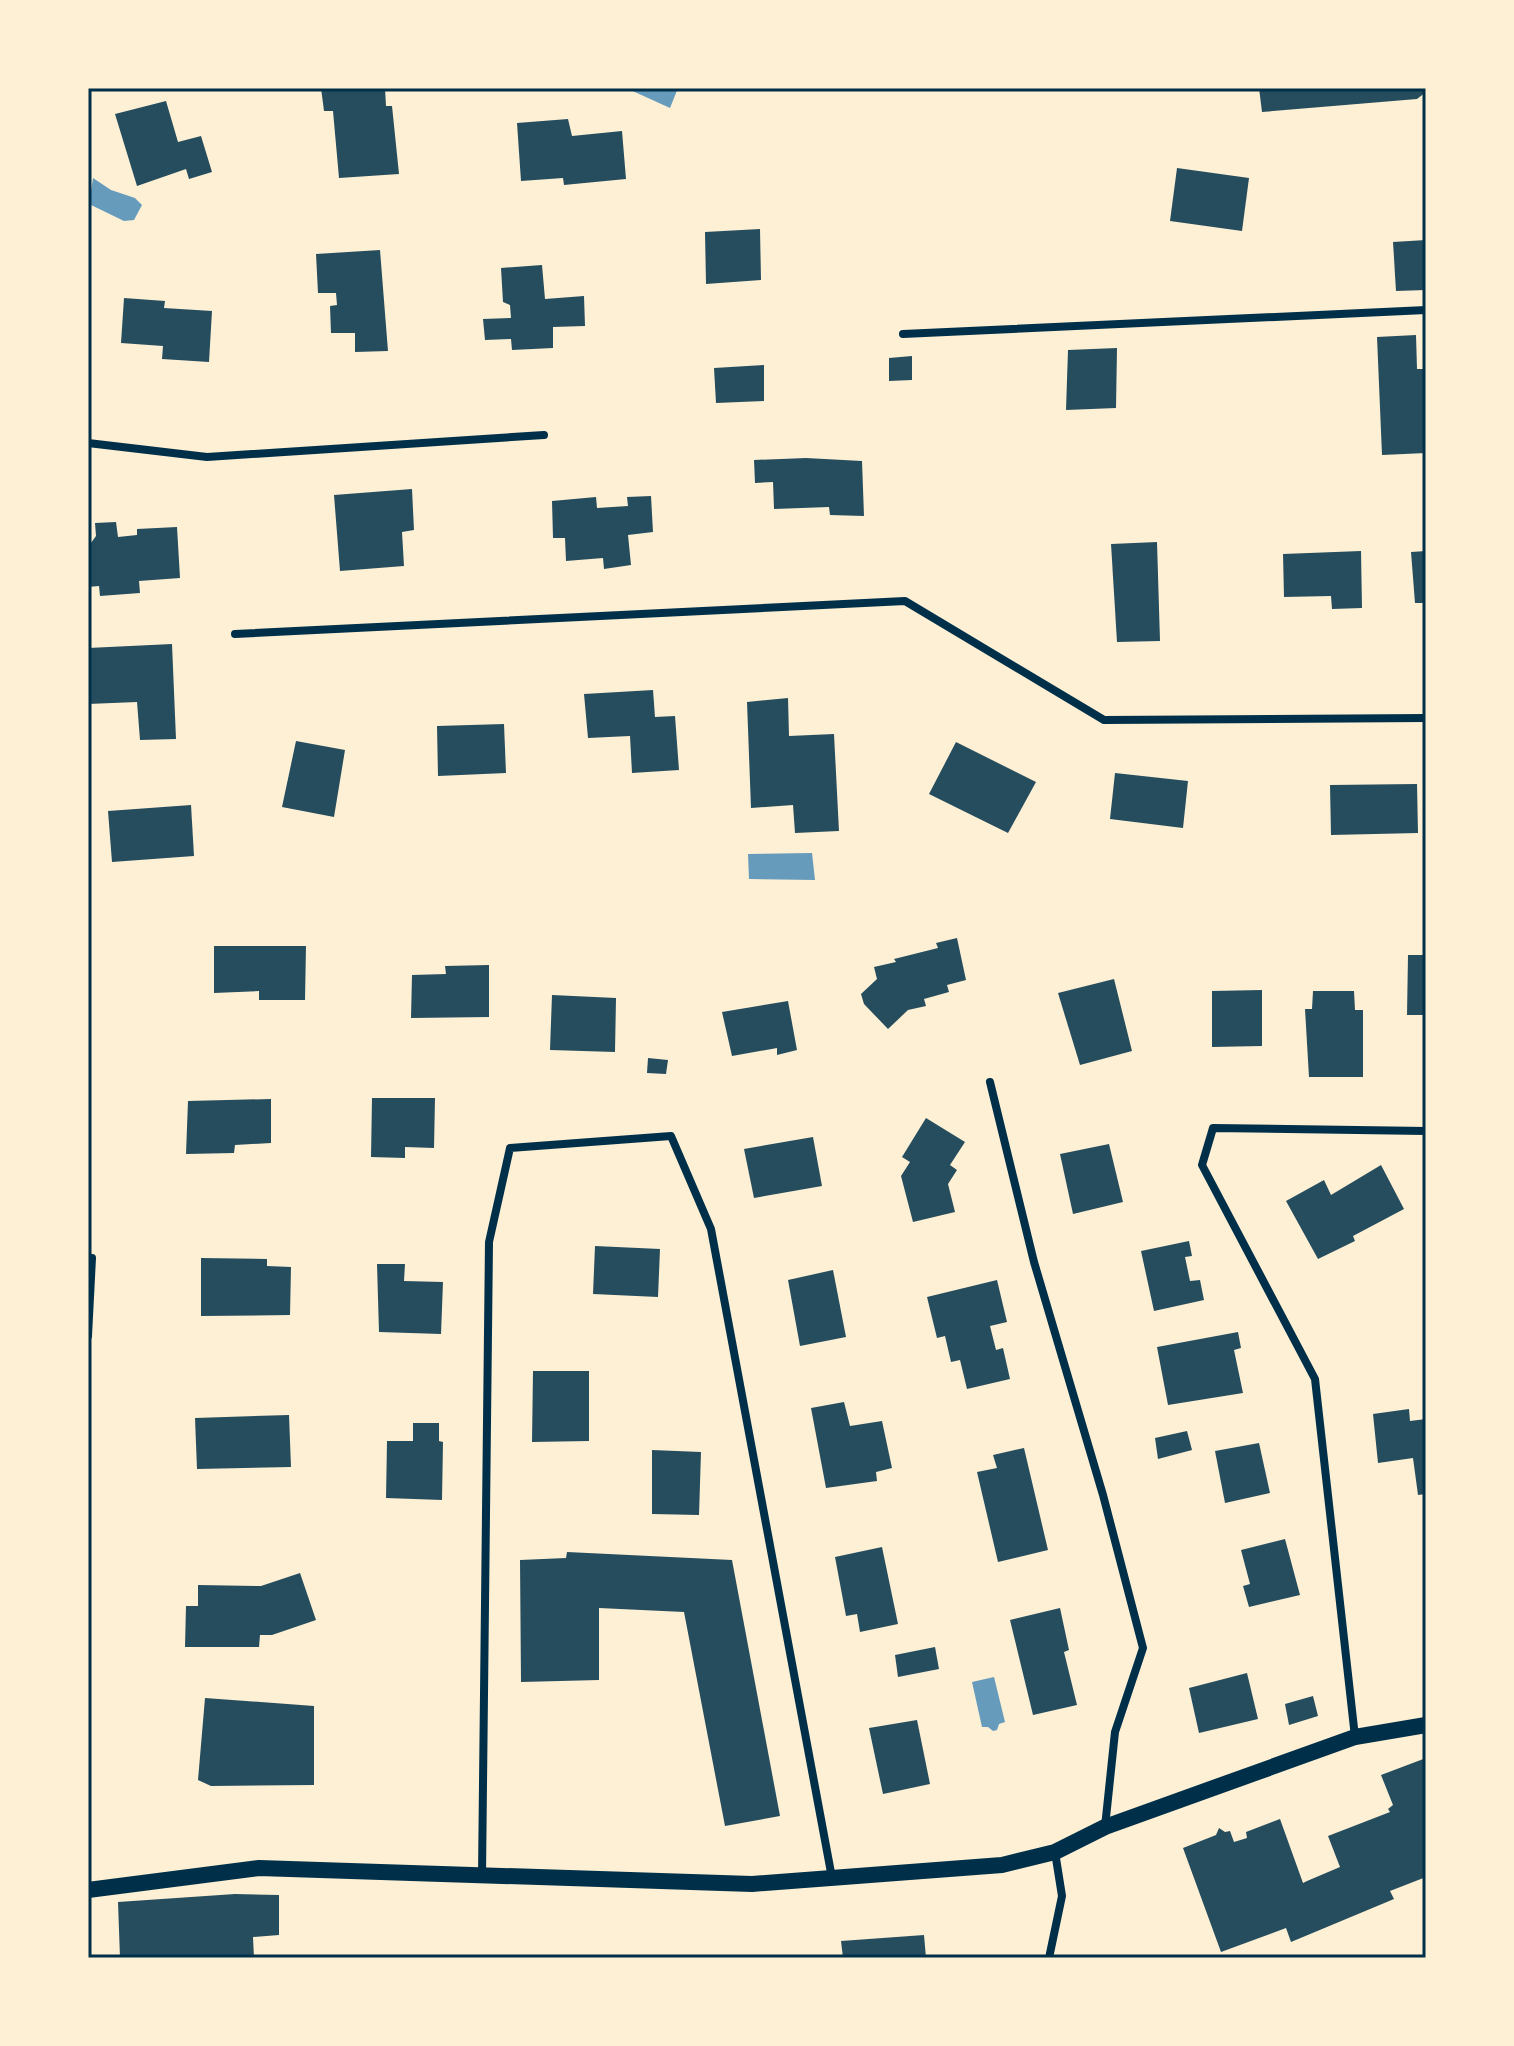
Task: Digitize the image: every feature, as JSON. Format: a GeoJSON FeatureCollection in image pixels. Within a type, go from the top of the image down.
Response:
{"type":"FeatureCollection","features":[{"type":"Feature","properties":{"kind":"main road"},"geometry":{"type":"LineString","coordinates":[[88,1890],[259,1868],[752,1884],[1002,1865],[1055,1852],[1105,1827],[1355,1737],[1426,1725]]}},
{"type":"Feature","properties":{"kind":"street"},"geometry":{"type":"LineString","coordinates":[[903,334],[1426,310]]}},
{"type":"Feature","properties":{"kind":"street"},"geometry":{"type":"LineString","coordinates":[[88,443],[207,457],[544,435]]}},
{"type":"Feature","properties":{"kind":"street"},"geometry":{"type":"LineString","coordinates":[[235,634],[905,601],[1104,720],[1426,718]]}},
{"type":"Feature","properties":{"kind":"street"},"geometry":{"type":"LineString","coordinates":[[990,1082],[1034,1262],[1103,1495],[1143,1648],[1115,1732],[1105,1827]]}},
{"type":"Feature","properties":{"kind":"street"},"geometry":{"type":"LineString","coordinates":[[1355,1737],[1315,1379],[1202,1165],[1213,1128],[1426,1131]]}},
{"type":"Feature","properties":{"kind":"street"},"geometry":{"type":"LineString","coordinates":[[482,1877],[489,1242],[510,1148],[671,1136],[711,1229],[832,1878]]}},
{"type":"Feature","properties":{"kind":"street"},"geometry":{"type":"LineString","coordinates":[[88,1336],[92,1258]]}},
{"type":"Feature","properties":{"kind":"street"},"geometry":{"type":"LineString","coordinates":[[1049,1958],[1062,1896],[1055,1852]]}},
{"type":"Feature","properties":{"kind":"water"},"geometry":{"type":"Polygon","coordinates":[[[626,88],[678,88],[670,108],[626,88]]]}},
{"type":"Feature","properties":{"kind":"water"},"geometry":{"type":"Polygon","coordinates":[[[93,178],[111,190],[135,198],[142,205],[134,220],[124,221],[89,204],[93,178]]]}},
{"type":"Feature","properties":{"kind":"water"},"geometry":{"type":"Polygon","coordinates":[[[812,853],[815,880],[749,879],[748,854],[812,853]]]}},
{"type":"Feature","properties":{"kind":"water"},"geometry":{"type":"Polygon","coordinates":[[[994,1677],[1005,1722],[993,1731],[982,1727],[972,1682],[994,1677]]]}},
{"type":"Feature","properties":{"kind":"building"},"geometry":{"type":"Polygon","coordinates":[[[321,88],[385,88],[386,106],[392,106],[399,174],[339,178],[333,111],[324,111],[321,88]]]}},
{"type":"Feature","properties":{"kind":"building"},"geometry":{"type":"Polygon","coordinates":[[[1259,88],[1426,88],[1426,92],[1417,99],[1262,112],[1259,88]]]}},
{"type":"Feature","properties":{"kind":"building"},"geometry":{"type":"Polygon","coordinates":[[[166,101],[178,142],[201,136],[212,172],[189,179],[186,169],[137,186],[115,114],[166,101]]]}},
{"type":"Feature","properties":{"kind":"building"},"geometry":{"type":"Polygon","coordinates":[[[568,119],[572,136],[622,131],[626,179],[564,185],[563,178],[521,181],[517,123],[568,119]]]}},
{"type":"Feature","properties":{"kind":"building"},"geometry":{"type":"Polygon","coordinates":[[[1177,168],[1249,178],[1242,231],[1170,221],[1177,168]]]}},
{"type":"Feature","properties":{"kind":"building"},"geometry":{"type":"Polygon","coordinates":[[[760,229],[761,280],[706,284],[705,232],[760,229]]]}},
{"type":"Feature","properties":{"kind":"building"},"geometry":{"type":"Polygon","coordinates":[[[1426,240],[1426,290],[1396,291],[1393,242],[1426,240]]]}},
{"type":"Feature","properties":{"kind":"building"},"geometry":{"type":"Polygon","coordinates":[[[380,250],[388,351],[355,352],[355,333],[331,333],[330,306],[337,305],[336,293],[318,293],[316,254],[380,250]]]}},
{"type":"Feature","properties":{"kind":"building"},"geometry":{"type":"Polygon","coordinates":[[[542,265],[545,299],[584,296],[585,326],[553,327],[553,348],[512,350],[511,339],[485,340],[483,319],[511,318],[510,305],[503,302],[501,268],[542,265]]]}},
{"type":"Feature","properties":{"kind":"building"},"geometry":{"type":"Polygon","coordinates":[[[124,298],[165,301],[164,308],[212,311],[209,362],[162,359],[163,346],[121,343],[124,298]]]}},
{"type":"Feature","properties":{"kind":"building"},"geometry":{"type":"Polygon","coordinates":[[[1416,335],[1417,369],[1426,369],[1426,453],[1382,455],[1377,337],[1416,335]]]}},
{"type":"Feature","properties":{"kind":"building"},"geometry":{"type":"Polygon","coordinates":[[[1117,348],[1116,408],[1066,410],[1068,350],[1117,348]]]}},
{"type":"Feature","properties":{"kind":"building"},"geometry":{"type":"Polygon","coordinates":[[[912,356],[912,380],[889,381],[889,358],[912,356]]]}},
{"type":"Feature","properties":{"kind":"building"},"geometry":{"type":"Polygon","coordinates":[[[764,365],[764,401],[716,403],[714,368],[764,365]]]}},
{"type":"Feature","properties":{"kind":"building"},"geometry":{"type":"Polygon","coordinates":[[[806,458],[862,461],[864,516],[830,515],[829,507],[774,509],[773,482],[755,483],[754,460],[806,458]]]}},
{"type":"Feature","properties":{"kind":"building"},"geometry":{"type":"Polygon","coordinates":[[[412,489],[414,530],[402,532],[404,566],[340,571],[334,495],[412,489]]]}},
{"type":"Feature","properties":{"kind":"building"},"geometry":{"type":"Polygon","coordinates":[[[651,496],[653,532],[628,535],[631,565],[604,569],[603,558],[566,561],[565,538],[553,538],[552,501],[596,497],[597,508],[628,506],[627,497],[651,496]]]}},
{"type":"Feature","properties":{"kind":"building"},"geometry":{"type":"Polygon","coordinates":[[[116,522],[118,537],[137,535],[137,529],[177,527],[180,578],[139,581],[140,593],[100,596],[99,586],[88,587],[88,547],[96,536],[95,523],[116,522]]]}},
{"type":"Feature","properties":{"kind":"building"},"geometry":{"type":"Polygon","coordinates":[[[1157,542],[1160,641],[1117,642],[1111,544],[1157,542]]]}},
{"type":"Feature","properties":{"kind":"building"},"geometry":{"type":"Polygon","coordinates":[[[1361,551],[1362,608],[1332,609],[1331,596],[1284,597],[1283,554],[1361,551]]]}},
{"type":"Feature","properties":{"kind":"building"},"geometry":{"type":"Polygon","coordinates":[[[1426,551],[1426,603],[1415,603],[1411,552],[1426,551]]]}},
{"type":"Feature","properties":{"kind":"building"},"geometry":{"type":"Polygon","coordinates":[[[172,644],[176,739],[140,740],[137,702],[88,704],[88,648],[172,644]]]}},
{"type":"Feature","properties":{"kind":"building"},"geometry":{"type":"Polygon","coordinates":[[[653,690],[655,717],[675,716],[679,770],[632,773],[630,736],[588,738],[584,694],[653,690]]]}},
{"type":"Feature","properties":{"kind":"building"},"geometry":{"type":"Polygon","coordinates":[[[788,698],[789,736],[834,734],[839,831],[795,833],[793,805],[751,808],[747,702],[788,698]]]}},
{"type":"Feature","properties":{"kind":"building"},"geometry":{"type":"Polygon","coordinates":[[[504,724],[506,773],[438,776],[437,726],[504,724]]]}},
{"type":"Feature","properties":{"kind":"building"},"geometry":{"type":"Polygon","coordinates":[[[296,741],[345,750],[334,817],[282,807],[296,741]]]}},
{"type":"Feature","properties":{"kind":"building"},"geometry":{"type":"Polygon","coordinates":[[[956,742],[1036,782],[1008,833],[929,794],[956,742]]]}},
{"type":"Feature","properties":{"kind":"building"},"geometry":{"type":"Polygon","coordinates":[[[1115,773],[1188,781],[1183,828],[1110,819],[1115,773]]]}},
{"type":"Feature","properties":{"kind":"building"},"geometry":{"type":"Polygon","coordinates":[[[1417,784],[1418,833],[1331,835],[1330,785],[1417,784]]]}},
{"type":"Feature","properties":{"kind":"building"},"geometry":{"type":"Polygon","coordinates":[[[191,805],[194,856],[112,862],[108,811],[191,805]]]}},
{"type":"Feature","properties":{"kind":"building"},"geometry":{"type":"Polygon","coordinates":[[[957,938],[966,980],[947,985],[949,992],[924,999],[926,1006],[908,1010],[888,1029],[864,1004],[861,994],[877,979],[874,967],[938,948],[936,943],[957,938]]]}},
{"type":"Feature","properties":{"kind":"building"},"geometry":{"type":"Polygon","coordinates":[[[214,946],[306,946],[305,1000],[259,1000],[259,991],[214,993],[214,946]]]}},
{"type":"Feature","properties":{"kind":"building"},"geometry":{"type":"Polygon","coordinates":[[[1408,955],[1426,955],[1426,1015],[1407,1015],[1408,955]]]}},
{"type":"Feature","properties":{"kind":"building"},"geometry":{"type":"Polygon","coordinates":[[[489,965],[489,1017],[411,1018],[412,975],[446,974],[445,966],[489,965]]]}},
{"type":"Feature","properties":{"kind":"building"},"geometry":{"type":"Polygon","coordinates":[[[1114,979],[1132,1051],[1080,1065],[1058,993],[1114,979]]]}},
{"type":"Feature","properties":{"kind":"building"},"geometry":{"type":"Polygon","coordinates":[[[1262,990],[1262,1046],[1212,1047],[1212,991],[1262,990]]]}},
{"type":"Feature","properties":{"kind":"building"},"geometry":{"type":"Polygon","coordinates":[[[1313,991],[1354,991],[1355,1010],[1363,1010],[1363,1077],[1309,1077],[1305,1009],[1312,1009],[1313,991]]]}},
{"type":"Feature","properties":{"kind":"building"},"geometry":{"type":"Polygon","coordinates":[[[552,995],[616,998],[615,1052],[550,1050],[552,995]]]}},
{"type":"Feature","properties":{"kind":"building"},"geometry":{"type":"Polygon","coordinates":[[[788,1001],[797,1050],[777,1055],[777,1048],[732,1056],[722,1012],[788,1001]]]}},
{"type":"Feature","properties":{"kind":"building"},"geometry":{"type":"Polygon","coordinates":[[[648,1058],[668,1060],[666,1074],[647,1073],[648,1058]]]}},
{"type":"Feature","properties":{"kind":"building"},"geometry":{"type":"Polygon","coordinates":[[[372,1098],[435,1098],[434,1148],[405,1147],[405,1158],[371,1157],[372,1098]]]}},
{"type":"Feature","properties":{"kind":"building"},"geometry":{"type":"Polygon","coordinates":[[[271,1099],[271,1143],[235,1145],[234,1153],[186,1154],[188,1101],[271,1099]]]}},
{"type":"Feature","properties":{"kind":"building"},"geometry":{"type":"Polygon","coordinates":[[[926,1118],[965,1142],[950,1165],[957,1170],[948,1184],[955,1212],[913,1222],[901,1176],[910,1162],[902,1157],[926,1118]]]}},
{"type":"Feature","properties":{"kind":"building"},"geometry":{"type":"Polygon","coordinates":[[[813,1137],[822,1186],[754,1198],[744,1149],[813,1137]]]}},
{"type":"Feature","properties":{"kind":"building"},"geometry":{"type":"Polygon","coordinates":[[[1109,1144],[1123,1202],[1073,1214],[1060,1154],[1109,1144]]]}},
{"type":"Feature","properties":{"kind":"building"},"geometry":{"type":"Polygon","coordinates":[[[1381,1165],[1404,1209],[1353,1236],[1355,1241],[1318,1259],[1286,1201],[1324,1180],[1331,1195],[1381,1165]]]}},
{"type":"Feature","properties":{"kind":"building"},"geometry":{"type":"Polygon","coordinates":[[[1189,1241],[1192,1256],[1185,1257],[1190,1281],[1200,1280],[1204,1300],[1154,1311],[1141,1251],[1189,1241]]]}},
{"type":"Feature","properties":{"kind":"building"},"geometry":{"type":"Polygon","coordinates":[[[595,1246],[660,1249],[658,1297],[593,1294],[595,1246]]]}},
{"type":"Feature","properties":{"kind":"building"},"geometry":{"type":"Polygon","coordinates":[[[201,1258],[267,1259],[267,1266],[291,1267],[290,1315],[201,1316],[201,1258]]]}},
{"type":"Feature","properties":{"kind":"building"},"geometry":{"type":"Polygon","coordinates":[[[377,1264],[405,1264],[404,1281],[443,1282],[441,1334],[379,1332],[377,1264]]]}},
{"type":"Feature","properties":{"kind":"building"},"geometry":{"type":"Polygon","coordinates":[[[833,1270],[846,1337],[800,1346],[788,1280],[833,1270]]]}},
{"type":"Feature","properties":{"kind":"building"},"geometry":{"type":"Polygon","coordinates":[[[997,1280],[1007,1322],[990,1326],[996,1350],[1003,1348],[1010,1379],[967,1389],[960,1360],[951,1362],[945,1336],[937,1338],[927,1297],[997,1280]]]}},
{"type":"Feature","properties":{"kind":"building"},"geometry":{"type":"Polygon","coordinates":[[[1238,1332],[1241,1348],[1234,1350],[1243,1393],[1168,1405],[1157,1347],[1238,1332]]]}},
{"type":"Feature","properties":{"kind":"building"},"geometry":{"type":"Polygon","coordinates":[[[533,1371],[589,1371],[589,1441],[532,1442],[533,1371]]]}},
{"type":"Feature","properties":{"kind":"building"},"geometry":{"type":"Polygon","coordinates":[[[844,1402],[850,1426],[882,1421],[892,1468],[876,1472],[877,1481],[826,1488],[811,1408],[844,1402]]]}},
{"type":"Feature","properties":{"kind":"building"},"geometry":{"type":"Polygon","coordinates":[[[1409,1409],[1410,1421],[1426,1419],[1426,1494],[1418,1495],[1413,1458],[1378,1463],[1373,1414],[1409,1409]]]}},
{"type":"Feature","properties":{"kind":"building"},"geometry":{"type":"Polygon","coordinates":[[[289,1415],[291,1467],[197,1469],[195,1418],[289,1415]]]}},
{"type":"Feature","properties":{"kind":"building"},"geometry":{"type":"Polygon","coordinates":[[[413,1423],[439,1423],[439,1441],[443,1442],[442,1500],[386,1498],[387,1441],[413,1441],[413,1423]]]}},
{"type":"Feature","properties":{"kind":"building"},"geometry":{"type":"Polygon","coordinates":[[[1187,1431],[1192,1450],[1158,1459],[1155,1438],[1187,1431]]]}},
{"type":"Feature","properties":{"kind":"building"},"geometry":{"type":"Polygon","coordinates":[[[1259,1443],[1270,1493],[1225,1503],[1215,1451],[1259,1443]]]}},
{"type":"Feature","properties":{"kind":"building"},"geometry":{"type":"Polygon","coordinates":[[[1024,1448],[1048,1550],[998,1562],[977,1472],[997,1468],[993,1455],[1024,1448]]]}},
{"type":"Feature","properties":{"kind":"building"},"geometry":{"type":"Polygon","coordinates":[[[652,1450],[701,1452],[699,1515],[652,1514],[652,1450]]]}},
{"type":"Feature","properties":{"kind":"building"},"geometry":{"type":"Polygon","coordinates":[[[1285,1539],[1300,1595],[1249,1607],[1243,1586],[1250,1584],[1241,1550],[1285,1539]]]}},
{"type":"Feature","properties":{"kind":"building"},"geometry":{"type":"Polygon","coordinates":[[[882,1547],[898,1624],[860,1632],[857,1614],[846,1616],[835,1557],[882,1547]]]}},
{"type":"Feature","properties":{"kind":"building"},"geometry":{"type":"Polygon","coordinates":[[[567,1552],[732,1560],[780,1816],[725,1826],[684,1612],[599,1608],[599,1680],[521,1682],[520,1560],[566,1558],[567,1552]]]}},
{"type":"Feature","properties":{"kind":"building"},"geometry":{"type":"Polygon","coordinates":[[[300,1573],[316,1620],[272,1635],[260,1635],[259,1647],[185,1647],[186,1606],[198,1606],[198,1585],[261,1586],[300,1573]]]}},
{"type":"Feature","properties":{"kind":"building"},"geometry":{"type":"Polygon","coordinates":[[[1060,1608],[1069,1650],[1064,1652],[1077,1705],[1033,1715],[1010,1620],[1060,1608]]]}},
{"type":"Feature","properties":{"kind":"building"},"geometry":{"type":"Polygon","coordinates":[[[935,1647],[939,1669],[898,1677],[895,1655],[935,1647]]]}},
{"type":"Feature","properties":{"kind":"building"},"geometry":{"type":"Polygon","coordinates":[[[1247,1673],[1258,1719],[1199,1733],[1189,1688],[1247,1673]]]}},
{"type":"Feature","properties":{"kind":"building"},"geometry":{"type":"Polygon","coordinates":[[[1313,1696],[1318,1716],[1289,1725],[1285,1704],[1313,1696]]]}},
{"type":"Feature","properties":{"kind":"building"},"geometry":{"type":"Polygon","coordinates":[[[205,1698],[314,1706],[314,1785],[211,1786],[198,1780],[205,1698]]]}},
{"type":"Feature","properties":{"kind":"building"},"geometry":{"type":"Polygon","coordinates":[[[917,1720],[930,1784],[883,1794],[869,1728],[917,1720]]]}},
{"type":"Feature","properties":{"kind":"building"},"geometry":{"type":"Polygon","coordinates":[[[1426,1758],[1426,1877],[1390,1891],[1394,1899],[1291,1942],[1286,1928],[1221,1952],[1183,1848],[1216,1835],[1219,1828],[1230,1831],[1234,1842],[1247,1838],[1246,1832],[1280,1819],[1303,1883],[1340,1867],[1328,1836],[1390,1812],[1388,1809],[1393,1805],[1381,1775],[1426,1758]]]}},
{"type":"Feature","properties":{"kind":"building"},"geometry":{"type":"Polygon","coordinates":[[[235,1894],[279,1895],[279,1935],[253,1937],[254,1958],[120,1958],[118,1902],[235,1894]]]}},
{"type":"Feature","properties":{"kind":"building"},"geometry":{"type":"Polygon","coordinates":[[[924,1935],[926,1958],[843,1958],[841,1941],[924,1935]]]}}]}
